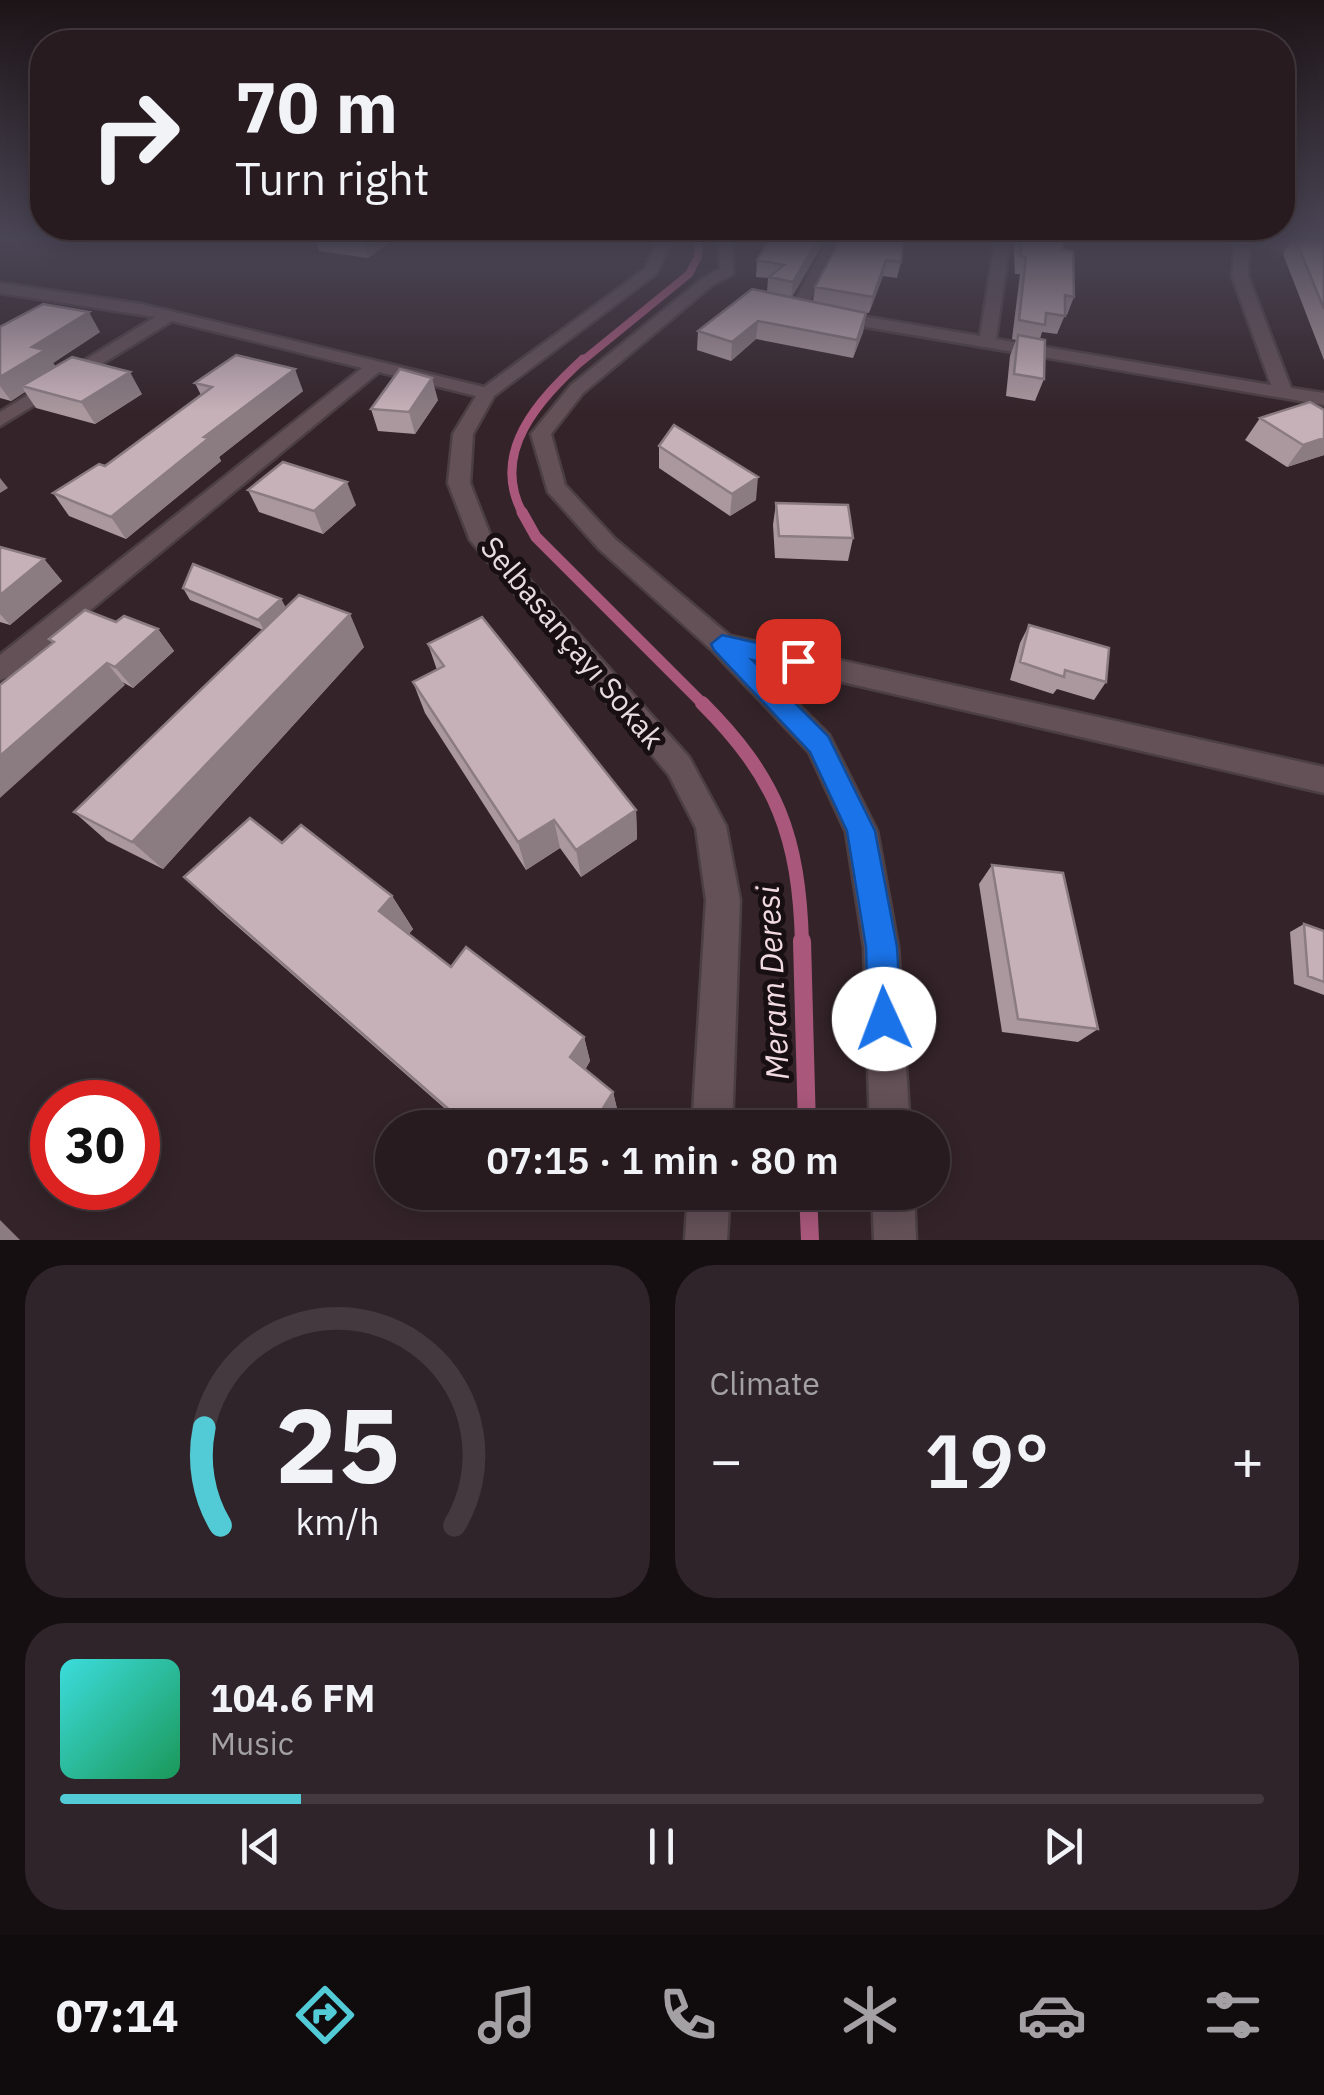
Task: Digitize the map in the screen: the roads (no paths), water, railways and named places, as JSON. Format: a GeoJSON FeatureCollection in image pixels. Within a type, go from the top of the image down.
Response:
{"type":"FeatureCollection","features":[{"type":"Feature","properties":{"kind":"street"},"geometry":{"type":"LineString","coordinates":[[47,296],[169,316],[488,393]]}},
{"type":"Feature","properties":{"kind":"street","name":"Selbasançayı Sokak"},"geometry":{"type":"LineString","coordinates":[[618,296],[488,393],[463,434],[459,483],[481,540],[679,766],[711,826],[723,900],[713,1110]]}},
{"type":"Feature","properties":{"kind":"street"},"geometry":{"type":"LineString","coordinates":[[705,296],[577,388],[541,434],[556,487],[607,544],[722,644],[819,744],[861,831],[881,947],[889,1110]]}},
{"type":"Feature","properties":{"kind":"street"},"geometry":{"type":"LineString","coordinates":[[798,296],[790,308],[1324,399]]}},
{"type":"Feature","properties":{"kind":"street"},"geometry":{"type":"LineString","coordinates":[[987,343],[994,296]]}},
{"type":"Feature","properties":{"kind":"street"},"geometry":{"type":"LineString","coordinates":[[1247,296],[1283,392]]}},
{"type":"Feature","properties":{"kind":"street"},"geometry":{"type":"LineString","coordinates":[[0,420],[169,316]]}},
{"type":"Feature","properties":{"kind":"street"},"geometry":{"type":"LineString","coordinates":[[0,670],[377,365]]}},
{"type":"Feature","properties":{"kind":"street"},"geometry":{"type":"LineString","coordinates":[[722,644],[1324,780]]}},
{"type":"Feature","properties":{"kind":"street"},"geometry":{"type":"LineString","coordinates":[[706,1240],[708,1210]]}},
{"type":"Feature","properties":{"kind":"street"},"geometry":{"type":"LineString","coordinates":[[894,1210],[895,1240]]}},
{"type":"Feature","properties":{"kind":"waterway","name":"Meram Deresi"},"geometry":{"type":"LineString","coordinates":[[581,362],[662,296]]}},
{"type":"Feature","properties":{"kind":"waterway","name":"Meram Deresi"},"geometry":{"type":"LineString","coordinates":[[523,513],[514,491],[515,449],[536,410],[583,359]]}},
{"type":"Feature","properties":{"kind":"waterway","name":"Meram Deresi"},"geometry":{"type":"LineString","coordinates":[[523,513],[536,537],[702,703]]}},
{"type":"Feature","properties":{"kind":"waterway","name":"Meram Deresi"},"geometry":{"type":"LineString","coordinates":[[702,703],[749,757],[779,811],[796,871],[802,943]]}},
{"type":"Feature","properties":{"kind":"waterway","name":"Meram Deresi"},"geometry":{"type":"LineString","coordinates":[[802,941],[807,1110]]}},
{"type":"Feature","properties":{"kind":"waterway","name":"Meram Deresi"},"geometry":{"type":"LineString","coordinates":[[809,1210],[810,1240]]}}]}
